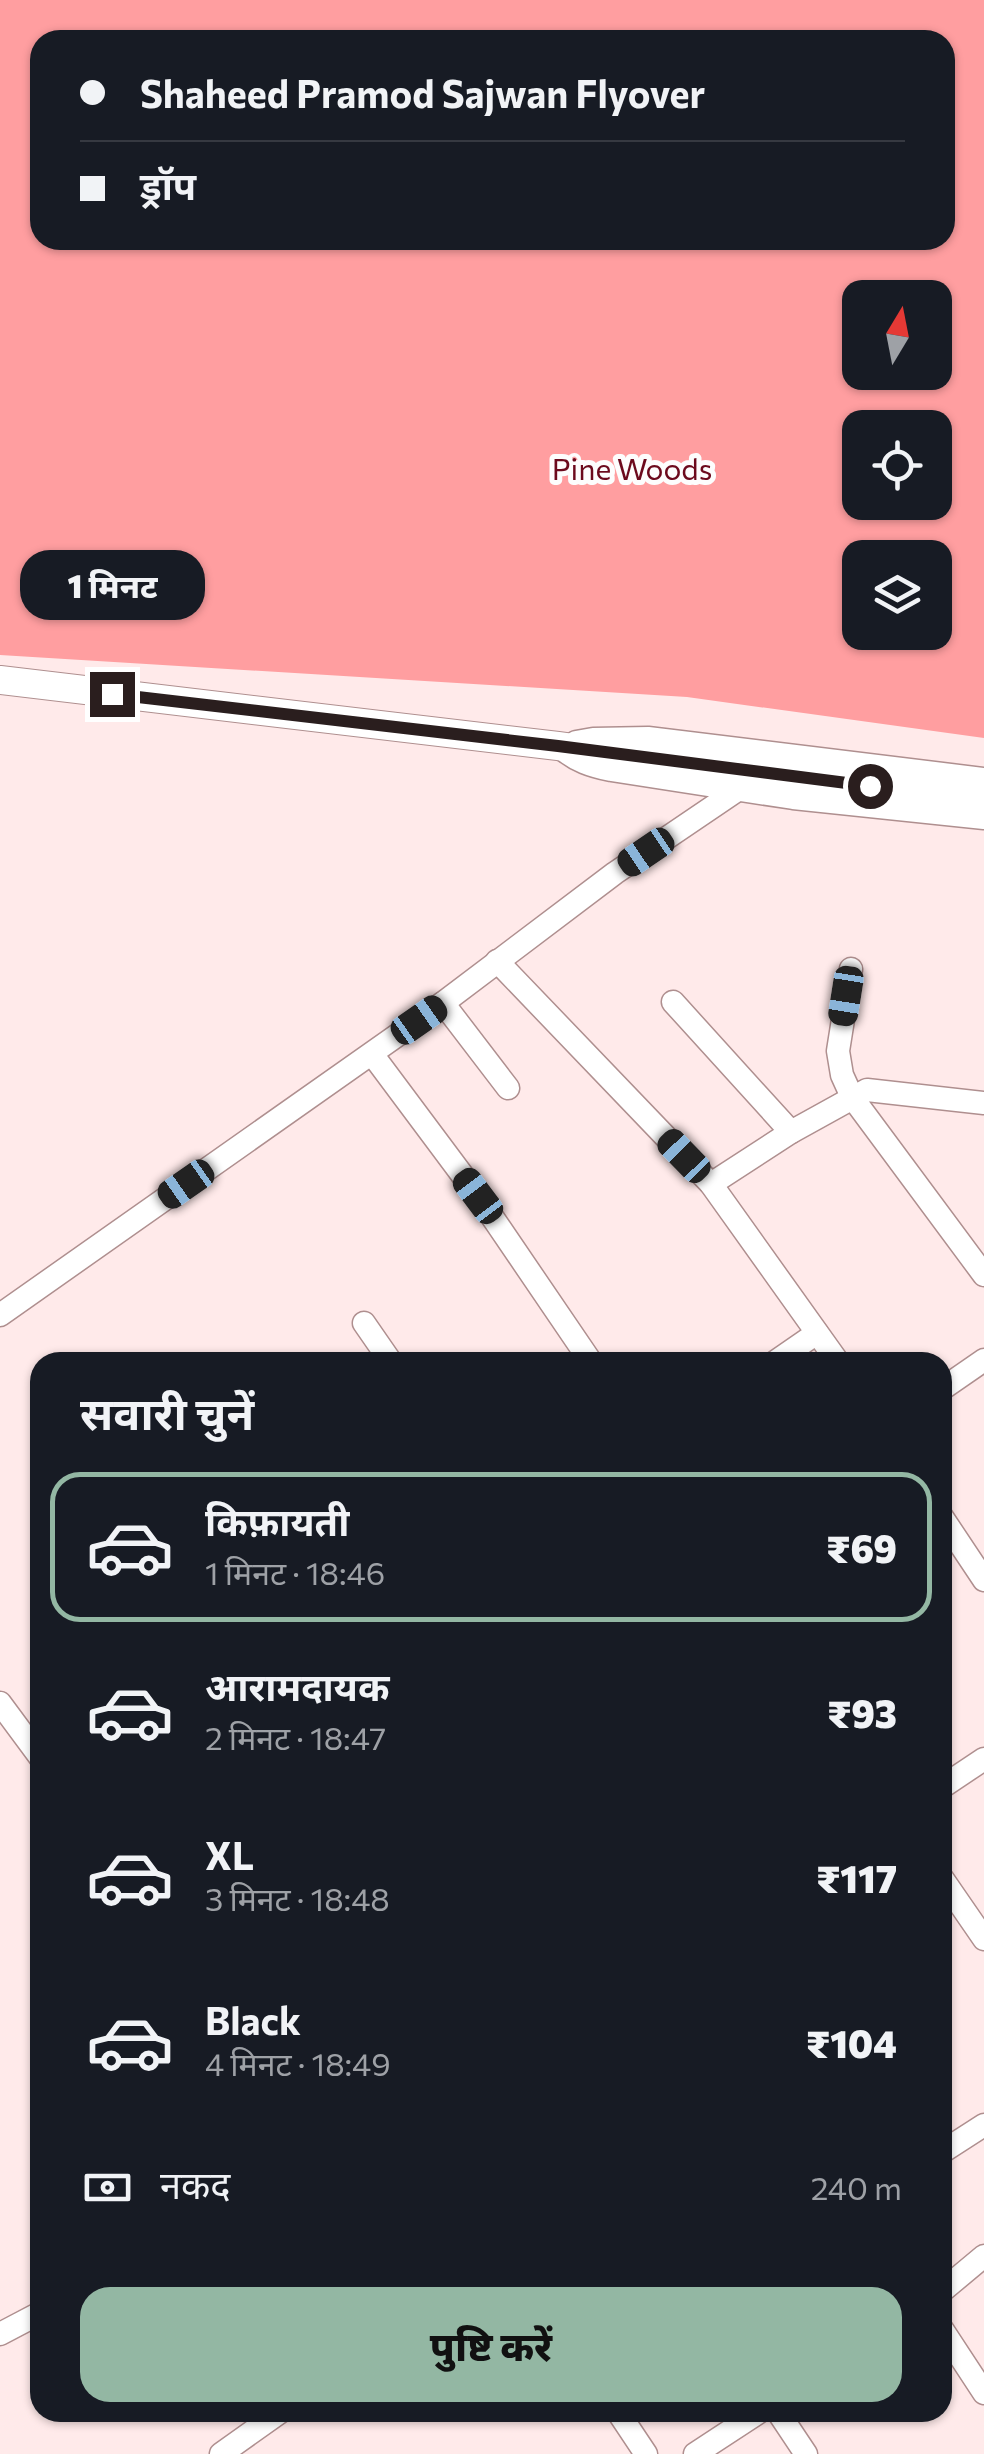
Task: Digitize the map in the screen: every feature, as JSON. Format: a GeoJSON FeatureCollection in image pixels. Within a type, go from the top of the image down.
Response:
{"type":"FeatureCollection","features":[{"type":"Feature","properties":{"kind":"main road"},"geometry":{"type":"LineString","coordinates":[[0,680],[984,799]]}},
{"type":"Feature","properties":{"kind":"street"},"geometry":{"type":"LineString","coordinates":[[558,746],[592,739],[648,738],[984,779]]}},
{"type":"Feature","properties":{"kind":"street"},"geometry":{"type":"LineString","coordinates":[[558,746],[572,758],[591,766],[793,798],[984,818]]}},
{"type":"Feature","properties":{"kind":"street"},"geometry":{"type":"LineString","coordinates":[[0,1315],[443,1004],[615,872],[739,789]]}},
{"type":"Feature","properties":{"kind":"street"},"geometry":{"type":"LineString","coordinates":[[497,962],[710,1184],[831,1352]]}},
{"type":"Feature","properties":{"kind":"street"},"geometry":{"type":"LineString","coordinates":[[851,970],[838,1050],[842,1076],[852,1097],[984,1275]]}},
{"type":"Feature","properties":{"kind":"street"},"geometry":{"type":"LineString","coordinates":[[673,1002],[792,1132]]}},
{"type":"Feature","properties":{"kind":"street"},"geometry":{"type":"LineString","coordinates":[[443,1004],[508,1088]]}},
{"type":"Feature","properties":{"kind":"street"},"geometry":{"type":"LineString","coordinates":[[372,1054],[478,1196],[584,1352]]}},
{"type":"Feature","properties":{"kind":"street"},"geometry":{"type":"LineString","coordinates":[[710,1184],[867,1090],[984,1103]]}},
{"type":"Feature","properties":{"kind":"street"},"geometry":{"type":"LineString","coordinates":[[364,1323],[384,1352]]}},
{"type":"Feature","properties":{"kind":"street"},"geometry":{"type":"LineString","coordinates":[[789,1352],[817,1333]]}},
{"type":"Feature","properties":{"kind":"street"},"geometry":{"type":"LineString","coordinates":[[952,1382],[984,1360]]}},
{"type":"Feature","properties":{"kind":"street"},"geometry":{"type":"LineString","coordinates":[[952,1532],[984,1580]]}},
{"type":"Feature","properties":{"kind":"street"},"geometry":{"type":"LineString","coordinates":[[0,1704],[30,1744]]}},
{"type":"Feature","properties":{"kind":"street"},"geometry":{"type":"LineString","coordinates":[[952,1780],[984,1759]]}},
{"type":"Feature","properties":{"kind":"street"},"geometry":{"type":"LineString","coordinates":[[952,1893],[984,1939]]}},
{"type":"Feature","properties":{"kind":"street"},"geometry":{"type":"LineString","coordinates":[[952,2146],[984,2125]]}},
{"type":"Feature","properties":{"kind":"street"},"geometry":{"type":"LineString","coordinates":[[952,2283],[984,2256]]}},
{"type":"Feature","properties":{"kind":"street"},"geometry":{"type":"LineString","coordinates":[[0,2334],[30,2318]]}},
{"type":"Feature","properties":{"kind":"street"},"geometry":{"type":"LineString","coordinates":[[952,2344],[984,2393]]}},
{"type":"Feature","properties":{"kind":"street"},"geometry":{"type":"LineString","coordinates":[[221,2454],[266,2422]]}},
{"type":"Feature","properties":{"kind":"street"},"geometry":{"type":"LineString","coordinates":[[625,2422],[646,2454]]}},
{"type":"Feature","properties":{"kind":"street"},"geometry":{"type":"LineString","coordinates":[[695,2454],[745,2422]]}},
{"type":"Feature","properties":{"kind":"street"},"geometry":{"type":"LineString","coordinates":[[785,2422],[806,2454]]}},
{"type":"Feature","properties":{"kind":"green space","name":"Pine Woods"},"geometry":{"type":"Polygon","coordinates":[[[0,0],[984,0],[984,738],[687,697],[0,655],[0,0]]]}},
{"type":"Feature","properties":{"kind":"route"},"geometry":{"type":"LineString","coordinates":[[112,694],[870,786]]}}]}
